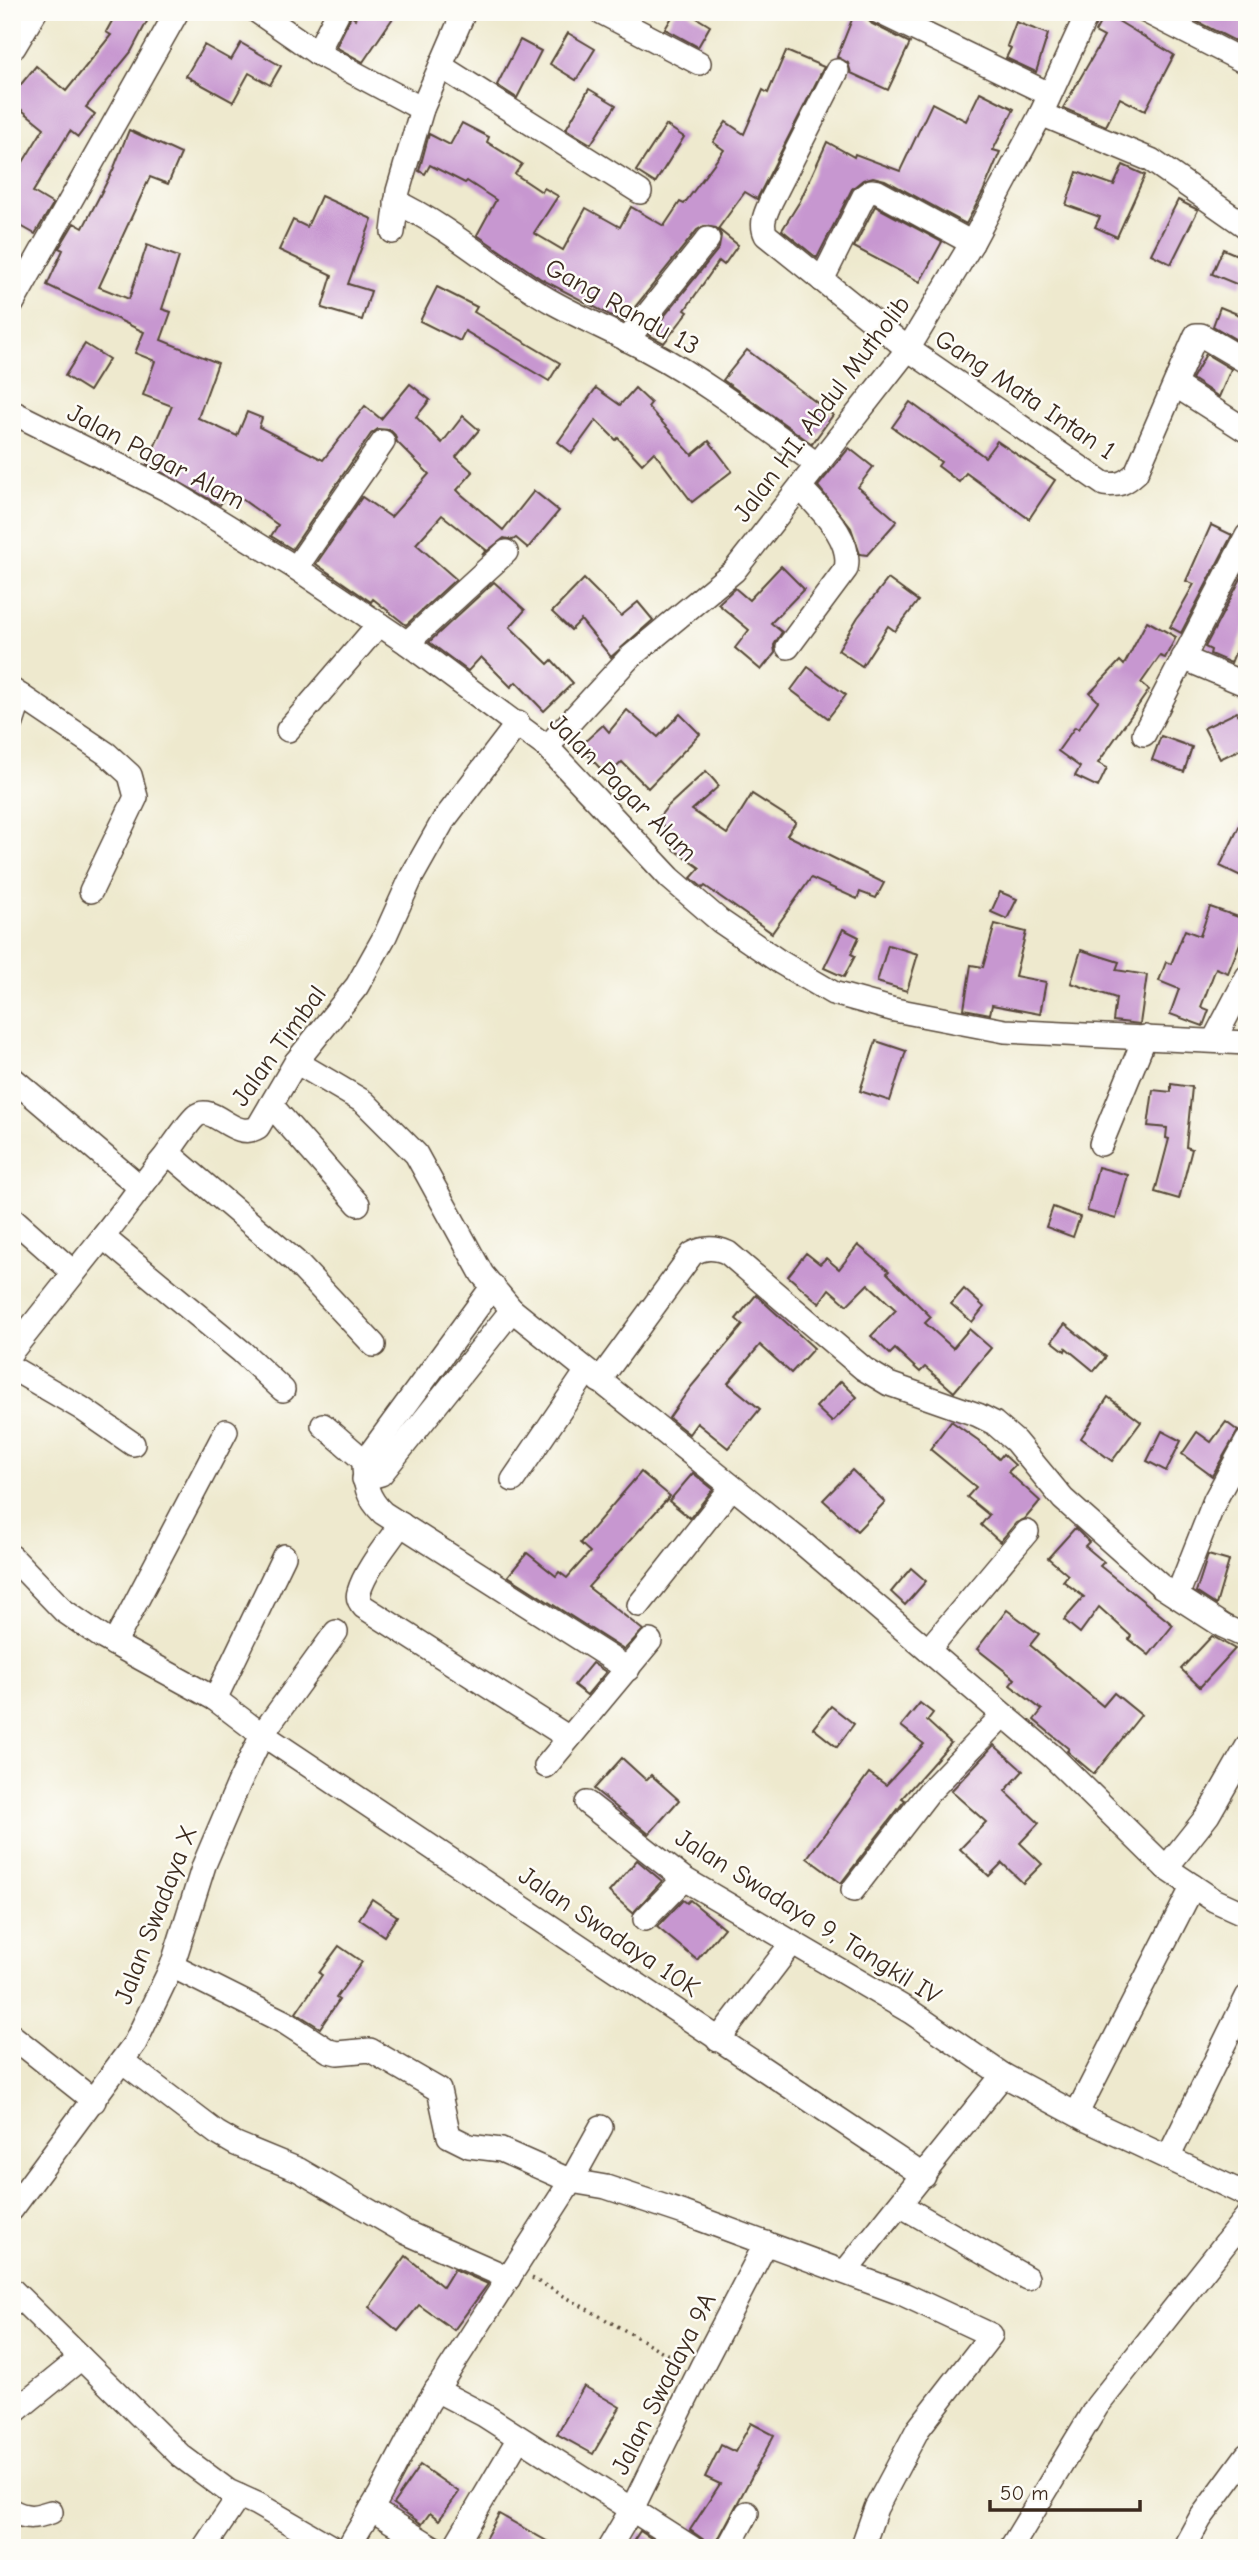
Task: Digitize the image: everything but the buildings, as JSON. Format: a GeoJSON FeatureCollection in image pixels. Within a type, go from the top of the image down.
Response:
{"type":"FeatureCollection","features":[{"type":"Feature","properties":{"kind":"street"},"geometry":{"type":"LineString","coordinates":[[14,47],[35,12]]}},
{"type":"Feature","properties":{"kind":"street"},"geometry":{"type":"LineString","coordinates":[[12,304],[177,12]]}},
{"type":"Feature","properties":{"kind":"street"},"geometry":{"type":"LineString","coordinates":[[258,12],[317,53],[422,109]]}},
{"type":"Feature","properties":{"kind":"street"},"geometry":{"type":"LineString","coordinates":[[317,53],[338,12]]}},
{"type":"Feature","properties":{"kind":"street"},"geometry":{"type":"LineString","coordinates":[[393,232],[396,202],[422,109],[443,66],[464,12]]}},
{"type":"Feature","properties":{"kind":"street"},"geometry":{"type":"LineString","coordinates":[[879,12],[1151,160],[1247,228]]}},
{"type":"Feature","properties":{"kind":"street","name":"Jalan HI. Abdul Mutholib"},"geometry":{"type":"LineString","coordinates":[[547,747],[629,657],[734,571],[908,349],[972,243],[1045,104],[1088,12]]}},
{"type":"Feature","properties":{"kind":"street"},"geometry":{"type":"LineString","coordinates":[[1147,12],[1247,63]]}},
{"type":"Feature","properties":{"kind":"street"},"geometry":{"type":"LineString","coordinates":[[602,13],[699,63]]}},
{"type":"Feature","properties":{"kind":"street"},"geometry":{"type":"LineString","coordinates":[[443,66],[640,192]]}},
{"type":"Feature","properties":{"kind":"street"},"geometry":{"type":"LineString","coordinates":[[837,71],[771,201],[763,222],[766,235],[908,349]]}},
{"type":"Feature","properties":{"kind":"street"},"geometry":{"type":"LineString","coordinates":[[822,280],[864,196],[871,191],[972,243]]}},
{"type":"Feature","properties":{"kind":"street","name":"Gang Randu 13"},"geometry":{"type":"LineString","coordinates":[[396,202],[416,212],[553,303],[651,352],[723,397],[818,465]]}},
{"type":"Feature","properties":{"kind":"street"},"geometry":{"type":"LineString","coordinates":[[627,340],[708,239]]}},
{"type":"Feature","properties":{"kind":"street"},"geometry":{"type":"LineString","coordinates":[[1247,362],[1197,334],[1175,385],[1247,431]]}},
{"type":"Feature","properties":{"kind":"street","name":"Gang Mata Intan 1"},"geometry":{"type":"LineString","coordinates":[[908,349],[1104,484],[1116,486],[1136,473],[1175,385]]}},
{"type":"Feature","properties":{"kind":"street","name":"Jalan Pagar Alam"},"geometry":{"type":"LineString","coordinates":[[12,412],[172,492],[296,568],[407,643],[547,747],[670,878],[720,921],[780,962],[833,993],[895,1010],[1004,1031],[1247,1043]]}},
{"type":"Feature","properties":{"kind":"street"},"geometry":{"type":"LineString","coordinates":[[296,568],[383,442]]}},
{"type":"Feature","properties":{"kind":"street"},"geometry":{"type":"LineString","coordinates":[[789,647],[846,569],[848,558],[845,546],[801,488]]}},
{"type":"Feature","properties":{"kind":"street"},"geometry":{"type":"LineString","coordinates":[[1144,734],[1247,536]]}},
{"type":"Feature","properties":{"kind":"street"},"geometry":{"type":"LineString","coordinates":[[407,643],[506,552]]}},
{"type":"Feature","properties":{"kind":"street"},"geometry":{"type":"LineString","coordinates":[[288,730],[379,624]]}},
{"type":"Feature","properties":{"kind":"street"},"geometry":{"type":"LineString","coordinates":[[1183,658],[1247,685]]}},
{"type":"Feature","properties":{"kind":"street"},"geometry":{"type":"LineString","coordinates":[[12,723],[17,693],[107,754],[130,775],[136,797],[91,891]]}},
{"type":"Feature","properties":{"kind":"street","name":"Jalan Timbal"},"geometry":{"type":"LineString","coordinates":[[12,1351],[103,1237],[194,1116],[210,1114],[244,1132],[258,1127],[296,1062],[357,986],[443,821],[518,723]]}},
{"type":"Feature","properties":{"kind":"street"},"geometry":{"type":"LineString","coordinates":[[1214,1040],[1247,977]]}},
{"type":"Feature","properties":{"kind":"street"},"geometry":{"type":"LineString","coordinates":[[1101,1144],[1144,1037]]}},
{"type":"Feature","properties":{"kind":"street"},"geometry":{"type":"LineString","coordinates":[[296,1062],[364,1102],[416,1154],[482,1274],[512,1310],[800,1541],[928,1650],[1052,1756],[1166,1868],[1214,1900],[1247,1915]]}},
{"type":"Feature","properties":{"kind":"street"},"geometry":{"type":"LineString","coordinates":[[12,1078],[140,1186]]}},
{"type":"Feature","properties":{"kind":"street"},"geometry":{"type":"LineString","coordinates":[[271,1105],[358,1204]]}},
{"type":"Feature","properties":{"kind":"street"},"geometry":{"type":"LineString","coordinates":[[168,1153],[295,1261],[374,1345]]}},
{"type":"Feature","properties":{"kind":"street"},"geometry":{"type":"LineString","coordinates":[[12,1218],[73,1272]]}},
{"type":"Feature","properties":{"kind":"street"},"geometry":{"type":"LineString","coordinates":[[103,1237],[242,1352],[283,1390]]}},
{"type":"Feature","properties":{"kind":"street"},"geometry":{"type":"LineString","coordinates":[[513,1480],[692,1254],[699,1250],[718,1249],[728,1253],[864,1369],[889,1384],[994,1423],[1015,1441],[1063,1499],[1161,1586],[1223,1626],[1247,1637]]}},
{"type":"Feature","properties":{"kind":"street"},"geometry":{"type":"LineString","coordinates":[[493,1286],[370,1472],[368,1493],[374,1504],[401,1524],[628,1670]]}},
{"type":"Feature","properties":{"kind":"street"},"geometry":{"type":"LineString","coordinates":[[370,1472],[512,1310]]}},
{"type":"Feature","properties":{"kind":"street"},"geometry":{"type":"LineString","coordinates":[[12,1368],[81,1408],[133,1444]]}},
{"type":"Feature","properties":{"kind":"street"},"geometry":{"type":"LineString","coordinates":[[323,1425],[370,1472]]}},
{"type":"Feature","properties":{"kind":"street"},"geometry":{"type":"LineString","coordinates":[[114,1644],[226,1431]]}},
{"type":"Feature","properties":{"kind":"street"},"geometry":{"type":"LineString","coordinates":[[1177,1596],[1215,1500],[1247,1441]]}},
{"type":"Feature","properties":{"kind":"street"},"geometry":{"type":"LineString","coordinates":[[639,1605],[732,1487]]}},
{"type":"Feature","properties":{"kind":"street"},"geometry":{"type":"LineString","coordinates":[[401,1524],[370,1570],[358,1594],[359,1601],[364,1607],[569,1738]]}},
{"type":"Feature","properties":{"kind":"street"},"geometry":{"type":"LineString","coordinates":[[928,1650],[1027,1532]]}},
{"type":"Feature","properties":{"kind":"street"},"geometry":{"type":"LineString","coordinates":[[215,1699],[284,1556]]}},
{"type":"Feature","properties":{"kind":"street","name":"Jalan Swadaya 10K"},"geometry":{"type":"LineString","coordinates":[[12,1557],[64,1611],[114,1644],[215,1699],[924,2176]]}},
{"type":"Feature","properties":{"kind":"street","name":"Jalan Swadaya X"},"geometry":{"type":"LineString","coordinates":[[16,2193],[94,2101],[135,2043],[172,1966],[204,1866],[263,1733],[336,1632]]}},
{"type":"Feature","properties":{"kind":"street"},"geometry":{"type":"LineString","coordinates":[[546,1766],[650,1641]]}},
{"type":"Feature","properties":{"kind":"street"},"geometry":{"type":"LineString","coordinates":[[853,1890],[928,1793],[1003,1715]]}},
{"type":"Feature","properties":{"kind":"street"},"geometry":{"type":"LineString","coordinates":[[1166,1868],[1208,1815],[1247,1747]]}},
{"type":"Feature","properties":{"kind":"street","name":"Jalan Swadaya 9, Tangkil IV"},"geometry":{"type":"LineString","coordinates":[[587,1803],[684,1879],[911,2012],[1003,2075],[1247,2195]]}},
{"type":"Feature","properties":{"kind":"street"},"geometry":{"type":"LineString","coordinates":[[645,1919],[684,1879]]}},
{"type":"Feature","properties":{"kind":"street"},"geometry":{"type":"LineString","coordinates":[[1077,2113],[1193,1886]]}},
{"type":"Feature","properties":{"kind":"street"},"geometry":{"type":"LineString","coordinates":[[719,2040],[792,1943]]}},
{"type":"Feature","properties":{"kind":"street"},"geometry":{"type":"LineString","coordinates":[[172,1966],[285,2023],[329,2052],[370,2050],[439,2090],[449,2136],[469,2146],[501,2150],[571,2181],[606,2187],[766,2243],[903,2294],[990,2335],[918,2429],[876,2508],[862,2548]]}},
{"type":"Feature","properties":{"kind":"street"},"geometry":{"type":"LineString","coordinates":[[1168,2158],[1247,1997]]}},
{"type":"Feature","properties":{"kind":"street"},"geometry":{"type":"LineString","coordinates":[[12,2036],[94,2101]]}},
{"type":"Feature","properties":{"kind":"street"},"geometry":{"type":"LineString","coordinates":[[122,2061],[217,2133],[236,2144],[299,2170],[407,2233],[512,2273]]}},
{"type":"Feature","properties":{"kind":"street"},"geometry":{"type":"LineString","coordinates":[[845,2273],[1003,2075]]}},
{"type":"Feature","properties":{"kind":"street"},"geometry":{"type":"LineString","coordinates":[[348,2548],[436,2390],[571,2181],[601,2127]]}},
{"type":"Feature","properties":{"kind":"street"},"geometry":{"type":"LineString","coordinates":[[900,2205],[1027,2278]]}},
{"type":"Feature","properties":{"kind":"street"},"geometry":{"type":"LineString","coordinates":[[1012,2548],[1097,2406],[1247,2216]]}},
{"type":"Feature","properties":{"kind":"street","name":"Jalan Swadaya 9A"},"geometry":{"type":"LineString","coordinates":[[608,2548],[632,2509],[766,2243]]}},
{"type":"Feature","properties":{"kind":"street"},"geometry":{"type":"LineString","coordinates":[[12,2290],[181,2456],[205,2476],[333,2548]]}},
{"type":"Feature","properties":{"kind":"street"},"geometry":{"type":"LineString","coordinates":[[12,2414],[81,2358]]}},
{"type":"Feature","properties":{"kind":"street"},"geometry":{"type":"LineString","coordinates":[[436,2390],[484,2415],[692,2548]]}},
{"type":"Feature","properties":{"kind":"street"},"geometry":{"type":"LineString","coordinates":[[454,2548],[519,2438]]}},
{"type":"Feature","properties":{"kind":"street"},"geometry":{"type":"LineString","coordinates":[[1184,2548],[1199,2519],[1247,2455]]}},
{"type":"Feature","properties":{"kind":"street"},"geometry":{"type":"LineString","coordinates":[[204,2548],[239,2496]]}},
{"type":"Feature","properties":{"kind":"street"},"geometry":{"type":"LineString","coordinates":[[371,2509],[434,2548]]}},
{"type":"Feature","properties":{"kind":"street"},"geometry":{"type":"LineString","coordinates":[[12,2511],[32,2518],[51,2512]]}},
{"type":"Feature","properties":{"kind":"street"},"geometry":{"type":"LineString","coordinates":[[728,2548],[747,2513]]}},
{"type":"Feature","properties":{"kind":"path"},"geometry":{"type":"LineString","coordinates":[[512,2273],[699,2372]]}}]}
